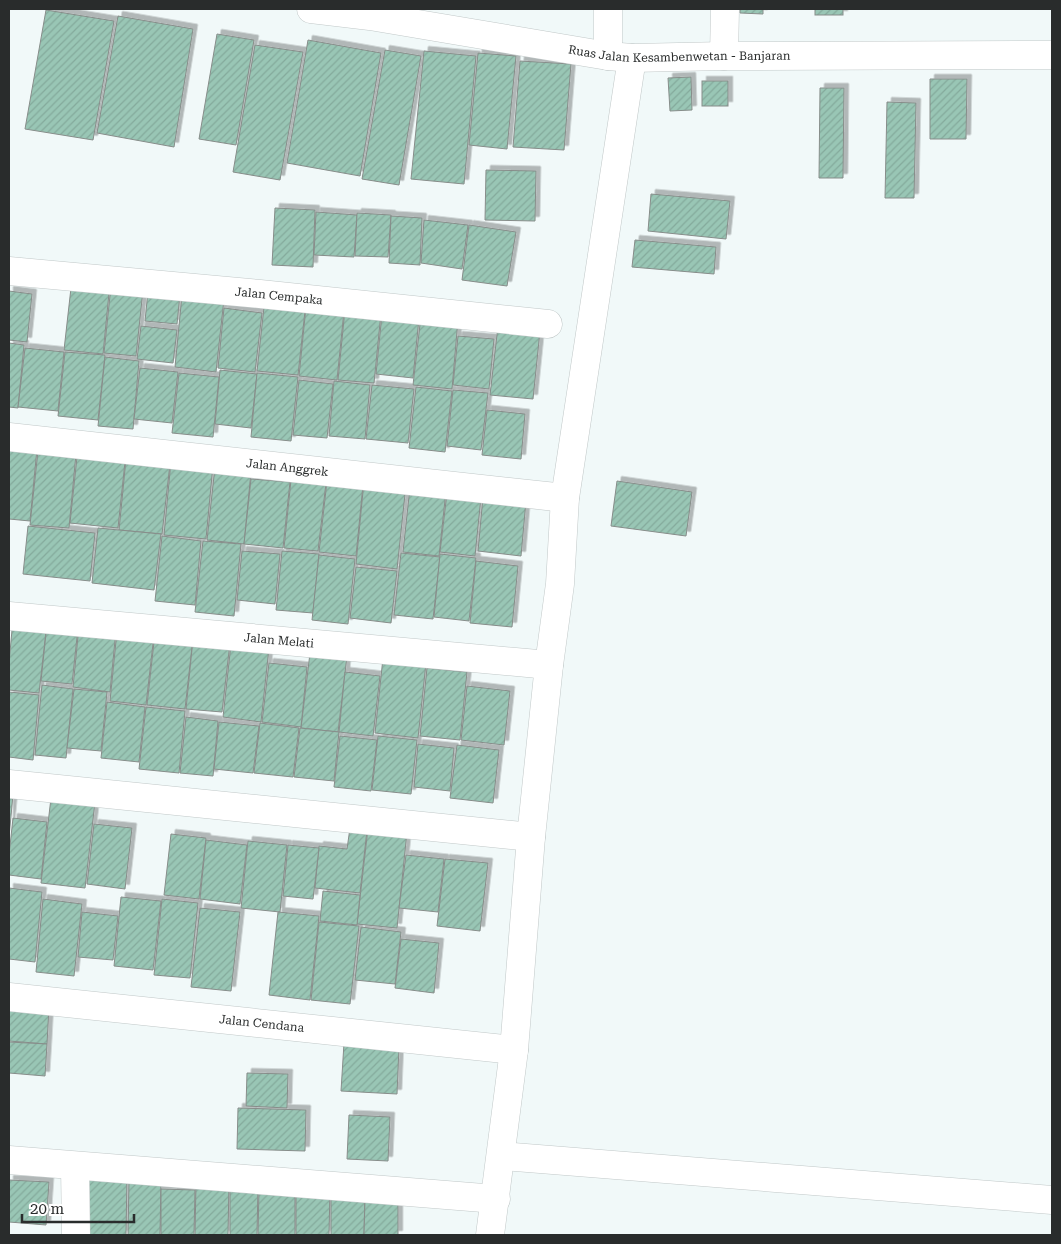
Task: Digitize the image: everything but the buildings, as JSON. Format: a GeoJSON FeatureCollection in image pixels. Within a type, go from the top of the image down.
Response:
{"type":"FeatureCollection","features":[{"type":"Feature","properties":{"kind":"street","name":"Ruas Jalan Kesambenwetan - Banjaran"},"geometry":{"type":"LineString","coordinates":[[311,9],[370,16],[620,57],[1052,55]]}},
{"type":"Feature","properties":{"kind":"street"},"geometry":{"type":"LineString","coordinates":[[490,1235],[514,1050],[531,837],[549,665],[560,584],[565,498],[620,57],[608,9]]}},
{"type":"Feature","properties":{"kind":"street"},"geometry":{"type":"LineString","coordinates":[[724,56],[725,9]]}},
{"type":"Feature","properties":{"kind":"street","name":"Jalan Cempaka"},"geometry":{"type":"LineString","coordinates":[[9,272],[260,294],[548,324]]}},
{"type":"Feature","properties":{"kind":"street","name":"Jalan Anggrek"},"geometry":{"type":"LineString","coordinates":[[9,437],[565,498]]}},
{"type":"Feature","properties":{"kind":"street","name":"Jalan Melati"},"geometry":{"type":"LineString","coordinates":[[9,616],[549,665]]}},
{"type":"Feature","properties":{"kind":"street"},"geometry":{"type":"LineString","coordinates":[[9,784],[531,837]]}},
{"type":"Feature","properties":{"kind":"street","name":"Jalan Cendana"},"geometry":{"type":"LineString","coordinates":[[9,997],[514,1050]]}},
{"type":"Feature","properties":{"kind":"street"},"geometry":{"type":"LineString","coordinates":[[501,1156],[1052,1200]]}},
{"type":"Feature","properties":{"kind":"street"},"geometry":{"type":"LineString","coordinates":[[9,1160],[496,1199]]}},
{"type":"Feature","properties":{"kind":"street"},"geometry":{"type":"LineString","coordinates":[[75,1166],[76,1235]]}}]}
